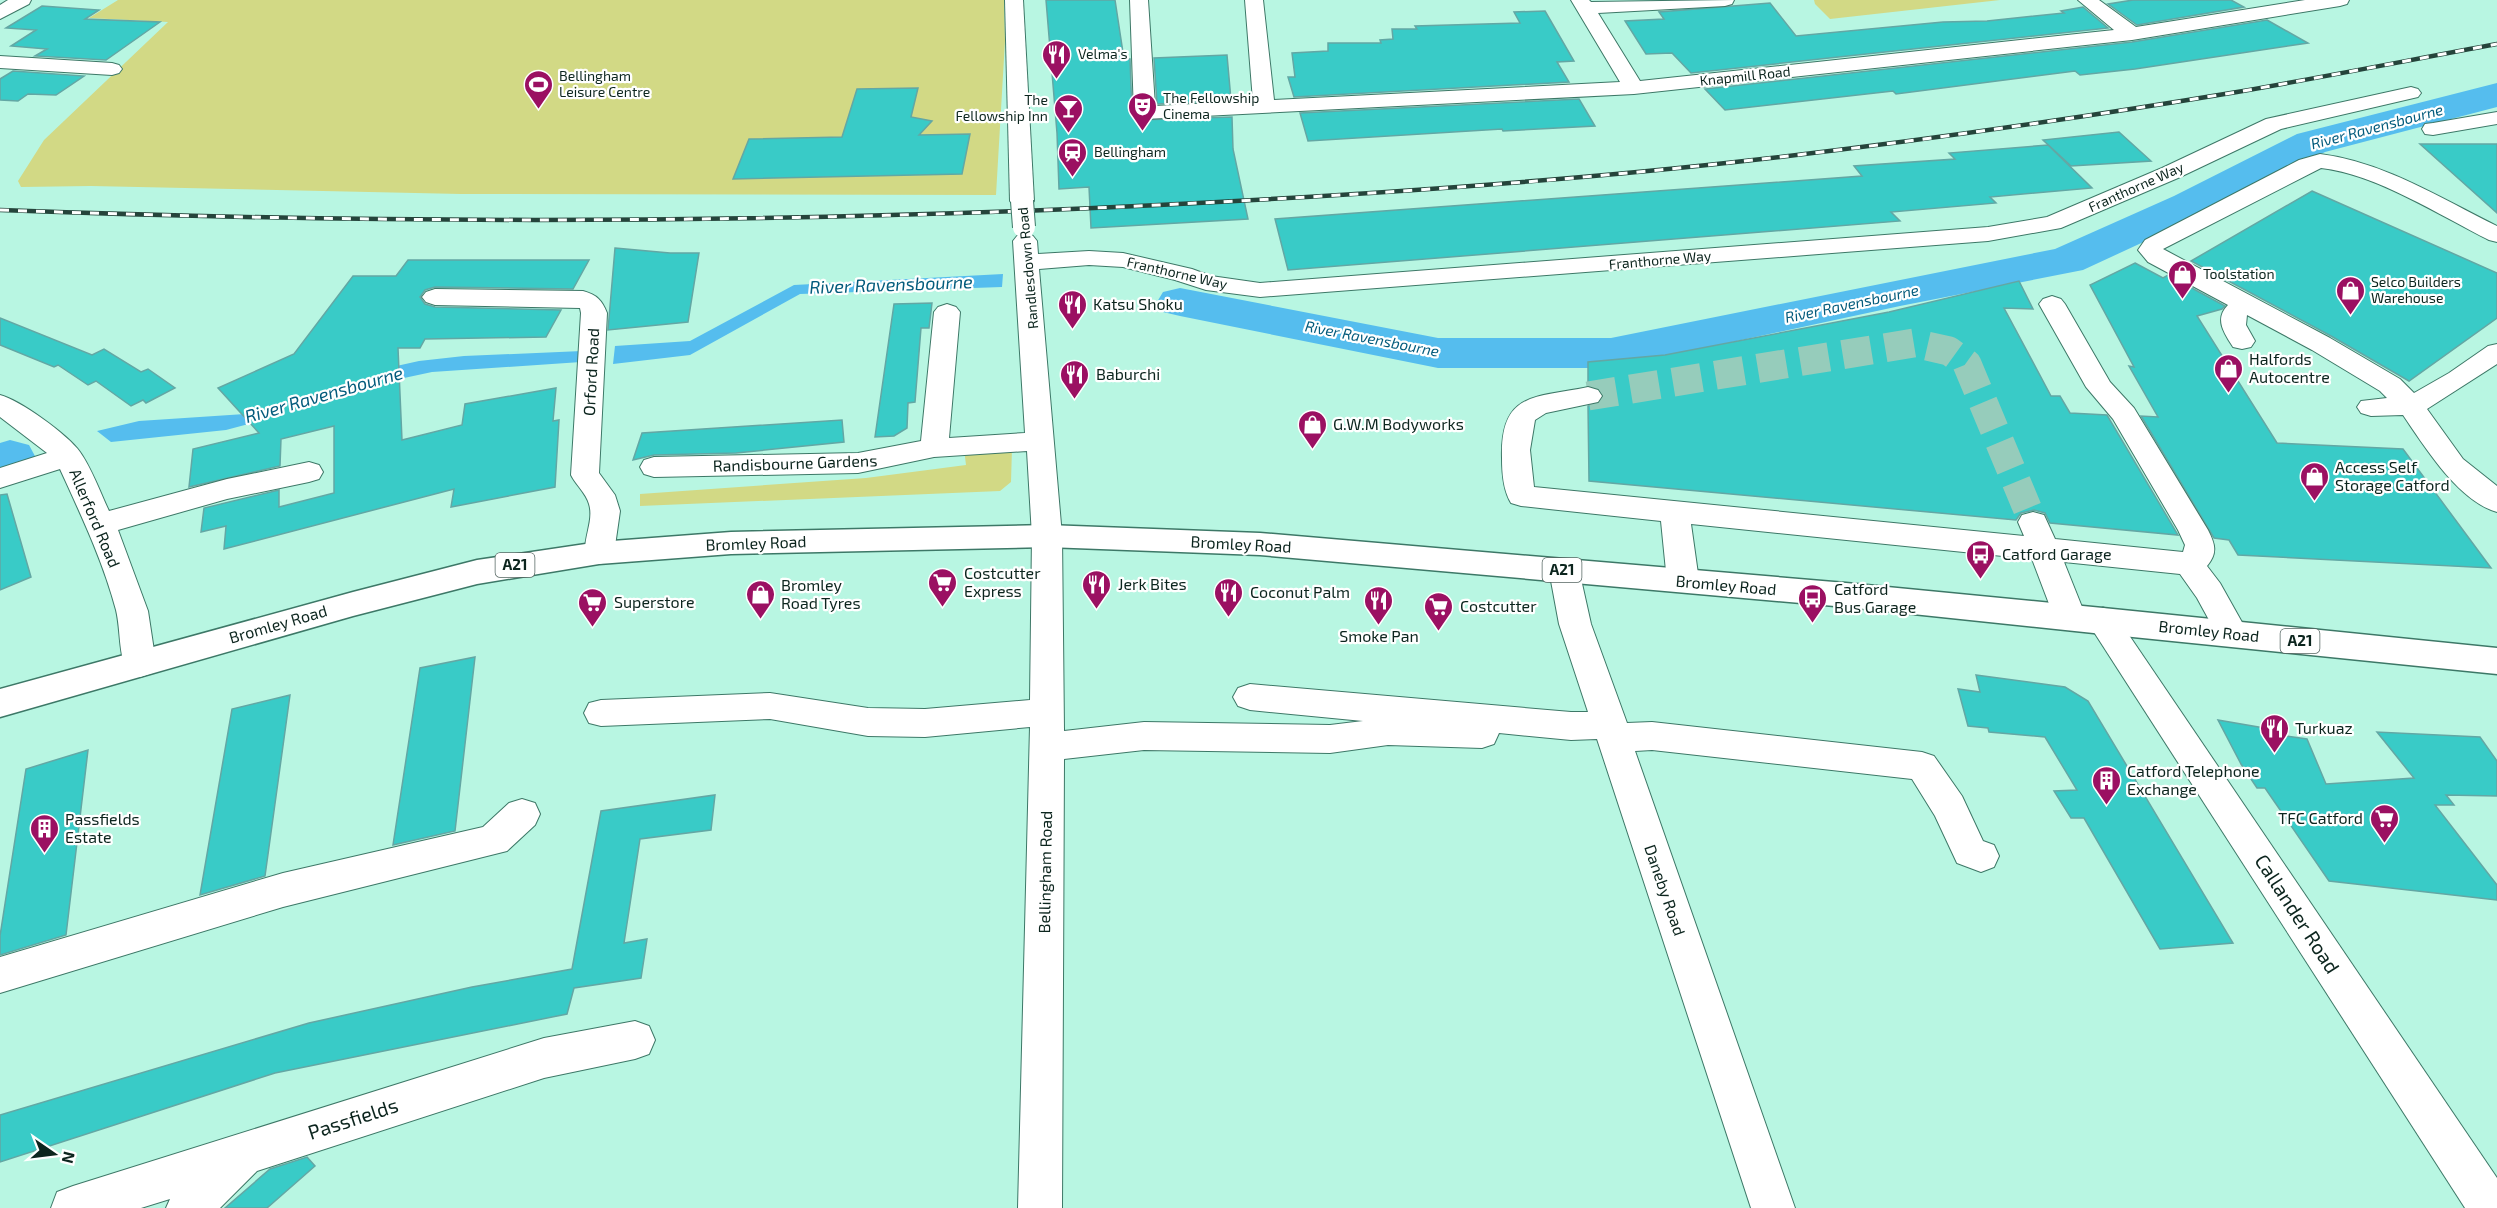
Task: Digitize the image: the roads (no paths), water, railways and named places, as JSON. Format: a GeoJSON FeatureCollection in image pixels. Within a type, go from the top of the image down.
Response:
{"type":"FeatureCollection","features":[{"type":"Feature","properties":{"kind":"main road","name":"Bromley Road"},"geometry":{"type":"LineString","coordinates":[[0,704],[353,603],[456,577],[539,561],[599,553],[732,543],[1047,536],[1260,544],[1564,570],[2232,633],[2497,661]]}},
{"type":"Feature","properties":{"kind":"street"},"geometry":{"type":"LineString","coordinates":[[0,13],[22,0]]}},
{"type":"Feature","properties":{"kind":"street","name":"Randlesdown Road"},"geometry":{"type":"LineString","coordinates":[[1014,0],[1022,201],[1047,536]]}},
{"type":"Feature","properties":{"kind":"street","name":"Knapmill Road"},"geometry":{"type":"LineString","coordinates":[[1139,0],[1145,113],[1634,88],[2132,34],[2340,0]]}},
{"type":"Feature","properties":{"kind":"street"},"geometry":{"type":"LineString","coordinates":[[1254,0],[1264,107]]}},
{"type":"Feature","properties":{"kind":"street"},"geometry":{"type":"LineString","coordinates":[[1634,88],[1583,4],[1725,0]]}},
{"type":"Feature","properties":{"kind":"street"},"geometry":{"type":"LineString","coordinates":[[2087,0],[2132,34]]}},
{"type":"Feature","properties":{"kind":"street"},"geometry":{"type":"LineString","coordinates":[[0,62],[112,69]]}},
{"type":"Feature","properties":{"kind":"street","name":"Franthorne Way"},"geometry":{"type":"LineString","coordinates":[[1027,262],[1089,258],[1123,260],[1183,274],[1206,283],[1260,290],[1988,234],[2054,223],[2170,173],[2274,124],[2411,93]]}},
{"type":"Feature","properties":{"kind":"street"},"geometry":{"type":"LineString","coordinates":[[2433,129],[2497,118]]}},
{"type":"Feature","properties":{"kind":"street"},"geometry":{"type":"LineString","coordinates":[[2497,235],[2379,176],[2346,164],[2320,161],[2307,165],[2153,244],[2150,250],[2157,257],[2363,367],[2390,385],[2411,406],[2453,466],[2497,502]]}},
{"type":"Feature","properties":{"kind":"street","name":"Orford Road"},"geometry":{"type":"LineString","coordinates":[[435,297],[583,299],[591,304],[594,313],[585,475],[601,494],[608,512],[599,553]]}},
{"type":"Feature","properties":{"kind":"street"},"geometry":{"type":"LineString","coordinates":[[2052,304],[2099,387],[2124,414],[2193,530],[2199,545],[2199,556],[2189,564]]}},
{"type":"Feature","properties":{"kind":"street"},"geometry":{"type":"LineString","coordinates":[[2242,341],[2233,325],[2234,313],[2244,304]]}},
{"type":"Feature","properties":{"kind":"street"},"geometry":{"type":"LineString","coordinates":[[934,448],[948,312]]}},
{"type":"Feature","properties":{"kind":"street"},"geometry":{"type":"LineString","coordinates":[[2371,407],[2411,406],[2458,379],[2497,352]]}},
{"type":"Feature","properties":{"kind":"street"},"geometry":{"type":"LineString","coordinates":[[1588,396],[1528,409],[1520,420],[1515,464],[1521,496],[1675,511],[2039,535],[2189,564],[2209,591],[2232,633]]}},
{"type":"Feature","properties":{"kind":"street","name":"Allerford Road"},"geometry":{"type":"LineString","coordinates":[[0,405],[29,423],[68,456],[109,543],[132,610],[140,664]]}},
{"type":"Feature","properties":{"kind":"street","name":"Randisbourne Gardens"},"geometry":{"type":"LineString","coordinates":[[654,467],[858,463],[934,448],[1041,441]]}},
{"type":"Feature","properties":{"kind":"street"},"geometry":{"type":"LineString","coordinates":[[0,478],[68,456]]}},
{"type":"Feature","properties":{"kind":"street"},"geometry":{"type":"LineString","coordinates":[[100,524],[227,489],[309,472]]}},
{"type":"Feature","properties":{"kind":"street"},"geometry":{"type":"LineString","coordinates":[[1675,511],[1683,581]]}},
{"type":"Feature","properties":{"kind":"street","name":"Callander Road"},"geometry":{"type":"LineString","coordinates":[[2039,535],[2087,619],[2491,1208]]}},
{"type":"Feature","properties":{"kind":"street","name":"Bellingham Road"},"geometry":{"type":"LineString","coordinates":[[1040,1208],[1047,536]]}},
{"type":"Feature","properties":{"kind":"street","name":"Daneby Road"},"geometry":{"type":"LineString","coordinates":[[1564,570],[1575,624],[1773,1208]]}},
{"type":"Feature","properties":{"kind":"street"},"geometry":{"type":"LineString","coordinates":[[1250,697],[1571,726],[1922,766],[1949,807],[1970,852],[1981,856]]}},
{"type":"Feature","properties":{"kind":"street"},"geometry":{"type":"LineString","coordinates":[[601,713],[770,706],[868,722],[1046,729],[1144,736],[1330,739],[1388,731],[1482,734]]}},
{"type":"Feature","properties":{"kind":"street"},"geometry":{"type":"LineString","coordinates":[[0,975],[283,890],[494,840],[522,814]]}},
{"type":"Feature","properties":{"kind":"street","name":"Passfields"},"geometry":{"type":"LineString","coordinates":[[73,1208],[544,1058],[635,1040]]}},
{"type":"Feature","properties":{"kind":"street"},"geometry":{"type":"LineString","coordinates":[[188,1208],[247,1152]]}},
{"type":"Feature","properties":{"kind":"water"},"geometry":{"type":"Polygon","coordinates":[[[1003,274],[1002,287],[800,294],[690,355],[613,364],[615,346],[690,341],[794,285],[1003,274]]]}},
{"type":"Feature","properties":{"kind":"water"},"geometry":{"type":"Polygon","coordinates":[[[582,351],[581,362],[432,372],[390,381],[226,430],[111,442],[97,431],[139,421],[245,414],[392,367],[419,361],[464,356],[582,351]]]}},
{"type":"Feature","properties":{"kind":"waterway","name":"River Ravensbourne"},"geometry":{"type":"LineString","coordinates":[[1180,302],[1438,353],[1611,353],[1900,292],[2067,260],[2189,205],[2311,143],[2497,95]]}},
{"type":"Feature","properties":{"kind":"waterway","name":"River Ravensbourne"},"geometry":{"type":"LineString","coordinates":[[0,461],[10,458]]}},
{"type":"Feature","properties":{"kind":"tunnel"},"geometry":{"type":"LineString","coordinates":[[1588,396],[1914,343],[1949,351],[1967,364],[2033,522]]}},
{"type":"Feature","properties":{"kind":"railway"},"geometry":{"type":"LineString","coordinates":[[0,210],[435,220],[725,219],[1014,211],[1386,192],[1687,167],[1941,137],[2237,92],[2497,44]]}},
{"type":"Feature","properties":{"kind":"place","name":"Velma's"},"geometry":{"type":"Point","coordinates":[1057,80]}},
{"type":"Feature","properties":{"kind":"place","name":"Bellingham Leisure Centre"},"geometry":{"type":"Point","coordinates":[538,110]}},
{"type":"Feature","properties":{"kind":"place","name":"The Fellowship Cinema"},"geometry":{"type":"Point","coordinates":[1142,132]}},
{"type":"Feature","properties":{"kind":"place","name":"The Fellowship Inn"},"geometry":{"type":"Point","coordinates":[1069,134]}},
{"type":"Feature","properties":{"kind":"place","name":"Bellingham"},"geometry":{"type":"Point","coordinates":[1073,178]}},
{"type":"Feature","properties":{"kind":"place","name":"Toolstation"},"geometry":{"type":"Point","coordinates":[2182,300]}},
{"type":"Feature","properties":{"kind":"place","name":"Selco Builders Warehouse"},"geometry":{"type":"Point","coordinates":[2350,316]}},
{"type":"Feature","properties":{"kind":"place","name":"Katsu Shoku"},"geometry":{"type":"Point","coordinates":[1072,330]}},
{"type":"Feature","properties":{"kind":"place","name":"Halfords Autocentre"},"geometry":{"type":"Point","coordinates":[2228,394]}},
{"type":"Feature","properties":{"kind":"place","name":"Baburchi"},"geometry":{"type":"Point","coordinates":[1075,400]}},
{"type":"Feature","properties":{"kind":"place","name":"G.W.M Bodyworks"},"geometry":{"type":"Point","coordinates":[1312,450]}},
{"type":"Feature","properties":{"kind":"place","name":"Access Self Storage Catford"},"geometry":{"type":"Point","coordinates":[2314,502]}},
{"type":"Feature","properties":{"kind":"place","name":"Catford Garage"},"geometry":{"type":"Point","coordinates":[1981,580]}},
{"type":"Feature","properties":{"kind":"place","name":"Costcutter Express"},"geometry":{"type":"Point","coordinates":[943,608]}},
{"type":"Feature","properties":{"kind":"place","name":"Jerk Bites"},"geometry":{"type":"Point","coordinates":[1097,610]}},
{"type":"Feature","properties":{"kind":"place","name":"Coconut Palm"},"geometry":{"type":"Point","coordinates":[1229,618]}},
{"type":"Feature","properties":{"kind":"place","name":"Bromley Road Tyres"},"geometry":{"type":"Point","coordinates":[760,620]}},
{"type":"Feature","properties":{"kind":"place","name":"Catford Bus Garage"},"geometry":{"type":"Point","coordinates":[1813,624]}},
{"type":"Feature","properties":{"kind":"place","name":"Smoke Pan"},"geometry":{"type":"Point","coordinates":[1379,626]}},
{"type":"Feature","properties":{"kind":"place","name":"Superstore"},"geometry":{"type":"Point","coordinates":[593,628]}},
{"type":"Feature","properties":{"kind":"place","name":"Costcutter"},"geometry":{"type":"Point","coordinates":[1439,632]}},
{"type":"Feature","properties":{"kind":"place","name":"Turkuaz"},"geometry":{"type":"Point","coordinates":[2274,754]}},
{"type":"Feature","properties":{"kind":"place","name":"Catford Telephone Exchange"},"geometry":{"type":"Point","coordinates":[2106,806]}},
{"type":"Feature","properties":{"kind":"place","name":"TFC Catford"},"geometry":{"type":"Point","coordinates":[2384,844]}},
{"type":"Feature","properties":{"kind":"place","name":"Passfields Estate"},"geometry":{"type":"Point","coordinates":[44,854]}}]}
